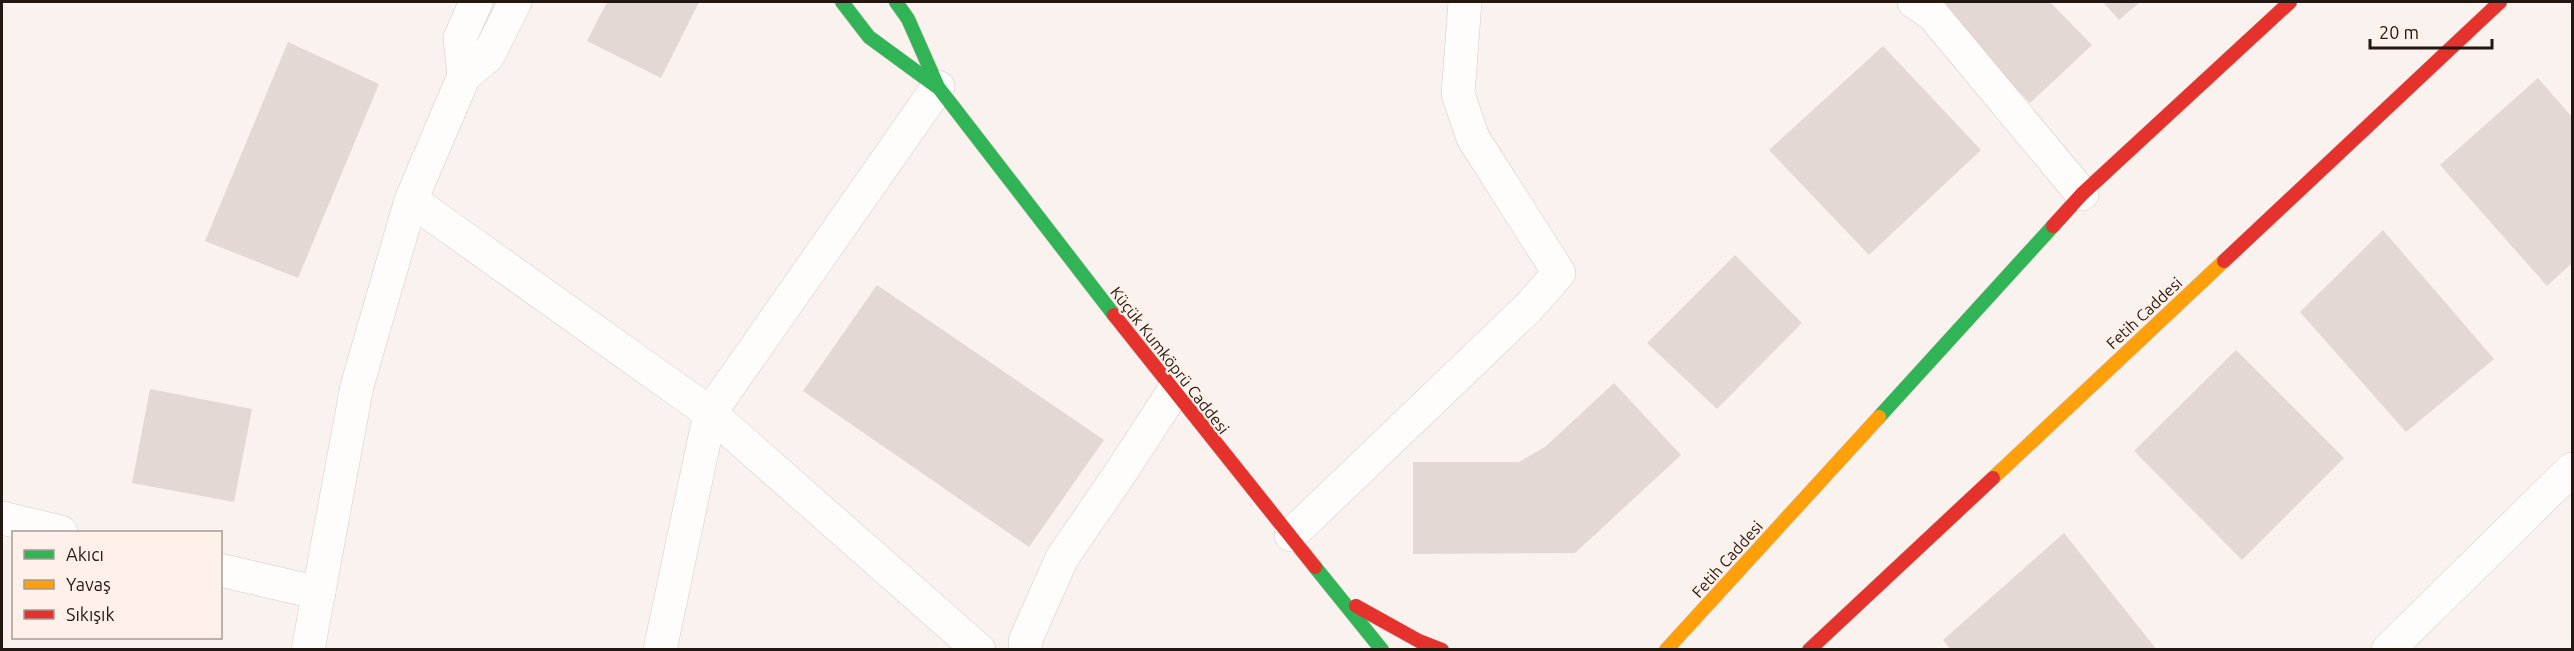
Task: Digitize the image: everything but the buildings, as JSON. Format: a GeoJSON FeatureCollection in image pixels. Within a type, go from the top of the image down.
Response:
{"type":"FeatureCollection","features":[{"type":"Feature","properties":{"kind":"main road"},"geometry":{"type":"LineString","coordinates":[[842,2],[869,37],[938,87]]}},
{"type":"Feature","properties":{"kind":"main road"},"geometry":{"type":"LineString","coordinates":[[896,2],[908,19],[938,87]]}},
{"type":"Feature","properties":{"kind":"main road","name":"Fetih Caddesi"},"geometry":{"type":"LineString","coordinates":[[1669,646],[2082,194],[2290,2]]}},
{"type":"Feature","properties":{"kind":"main road","name":"Fetih Caddesi"},"geometry":{"type":"LineString","coordinates":[[1809,650],[2500,2]]}},
{"type":"Feature","properties":{"kind":"main road","name":"Küçük Kumköprü Caddesi"},"geometry":{"type":"LineString","coordinates":[[938,87],[1173,392],[1383,650]]}},
{"type":"Feature","properties":{"kind":"main road"},"geometry":{"type":"LineString","coordinates":[[1343,600],[1369,650]]}},
{"type":"Feature","properties":{"kind":"main road"},"geometry":{"type":"LineString","coordinates":[[1343,600],[1419,641],[1442,650]]}},
{"type":"Feature","properties":{"kind":"main road"},"geometry":{"type":"LineString","coordinates":[[1656,650],[1669,646]]}},
{"type":"Feature","properties":{"kind":"street"},"geometry":{"type":"LineString","coordinates":[[464,76],[460,38],[476,2]]}},
{"type":"Feature","properties":{"kind":"street"},"geometry":{"type":"LineString","coordinates":[[308,650],[357,386],[411,200],[464,76],[488,56],[515,2]]}},
{"type":"Feature","properties":{"kind":"street"},"geometry":{"type":"LineString","coordinates":[[1291,536],[1528,308],[1559,273],[1473,138],[1458,94],[1465,2]]}},
{"type":"Feature","properties":{"kind":"street"},"geometry":{"type":"LineString","coordinates":[[1914,2],[1933,15],[2082,194]]}},
{"type":"Feature","properties":{"kind":"street"},"geometry":{"type":"LineString","coordinates":[[660,650],[710,413],[938,87]]}},
{"type":"Feature","properties":{"kind":"street"},"geometry":{"type":"LineString","coordinates":[[411,200],[710,413],[980,650]]}},
{"type":"Feature","properties":{"kind":"street"},"geometry":{"type":"LineString","coordinates":[[1026,650],[1025,641],[1062,558],[1119,476],[1173,392]]}},
{"type":"Feature","properties":{"kind":"street"},"geometry":{"type":"LineString","coordinates":[[2388,650],[2572,470]]}},
{"type":"Feature","properties":{"kind":"street"},"geometry":{"type":"LineString","coordinates":[[2,518],[58,531]]}},
{"type":"Feature","properties":{"kind":"street"},"geometry":{"type":"LineString","coordinates":[[222,570],[319,593]]}},
{"type":"Feature","properties":{"kind":"traffic: fast"},"geometry":{"type":"LineString","coordinates":[[842,2],[869,37],[936,86]]}},
{"type":"Feature","properties":{"kind":"traffic: fast"},"geometry":{"type":"LineString","coordinates":[[896,2],[908,19],[938,87],[1114,315]]}},
{"type":"Feature","properties":{"kind":"traffic: fast"},"geometry":{"type":"LineString","coordinates":[[1879,417],[2053,226]]}},
{"type":"Feature","properties":{"kind":"traffic: fast"},"geometry":{"type":"LineString","coordinates":[[1315,567],[1382,650]]}},
{"type":"Feature","properties":{"kind":"traffic: slow"},"geometry":{"type":"LineString","coordinates":[[1993,478],[2224,261]]}},
{"type":"Feature","properties":{"kind":"traffic: slow"},"geometry":{"type":"LineString","coordinates":[[1666,650],[1879,417]]}},
{"type":"Feature","properties":{"kind":"traffic: jam"},"geometry":{"type":"LineString","coordinates":[[2053,226],[2082,194],[2290,2]]}},
{"type":"Feature","properties":{"kind":"traffic: jam"},"geometry":{"type":"LineString","coordinates":[[2224,261],[2500,2]]}},
{"type":"Feature","properties":{"kind":"traffic: jam"},"geometry":{"type":"LineString","coordinates":[[1114,315],[1315,567]]}},
{"type":"Feature","properties":{"kind":"traffic: jam"},"geometry":{"type":"LineString","coordinates":[[1809,650],[1993,478]]}},
{"type":"Feature","properties":{"kind":"traffic: jam"},"geometry":{"type":"LineString","coordinates":[[1356,606],[1419,641],[1442,650]]}}]}
